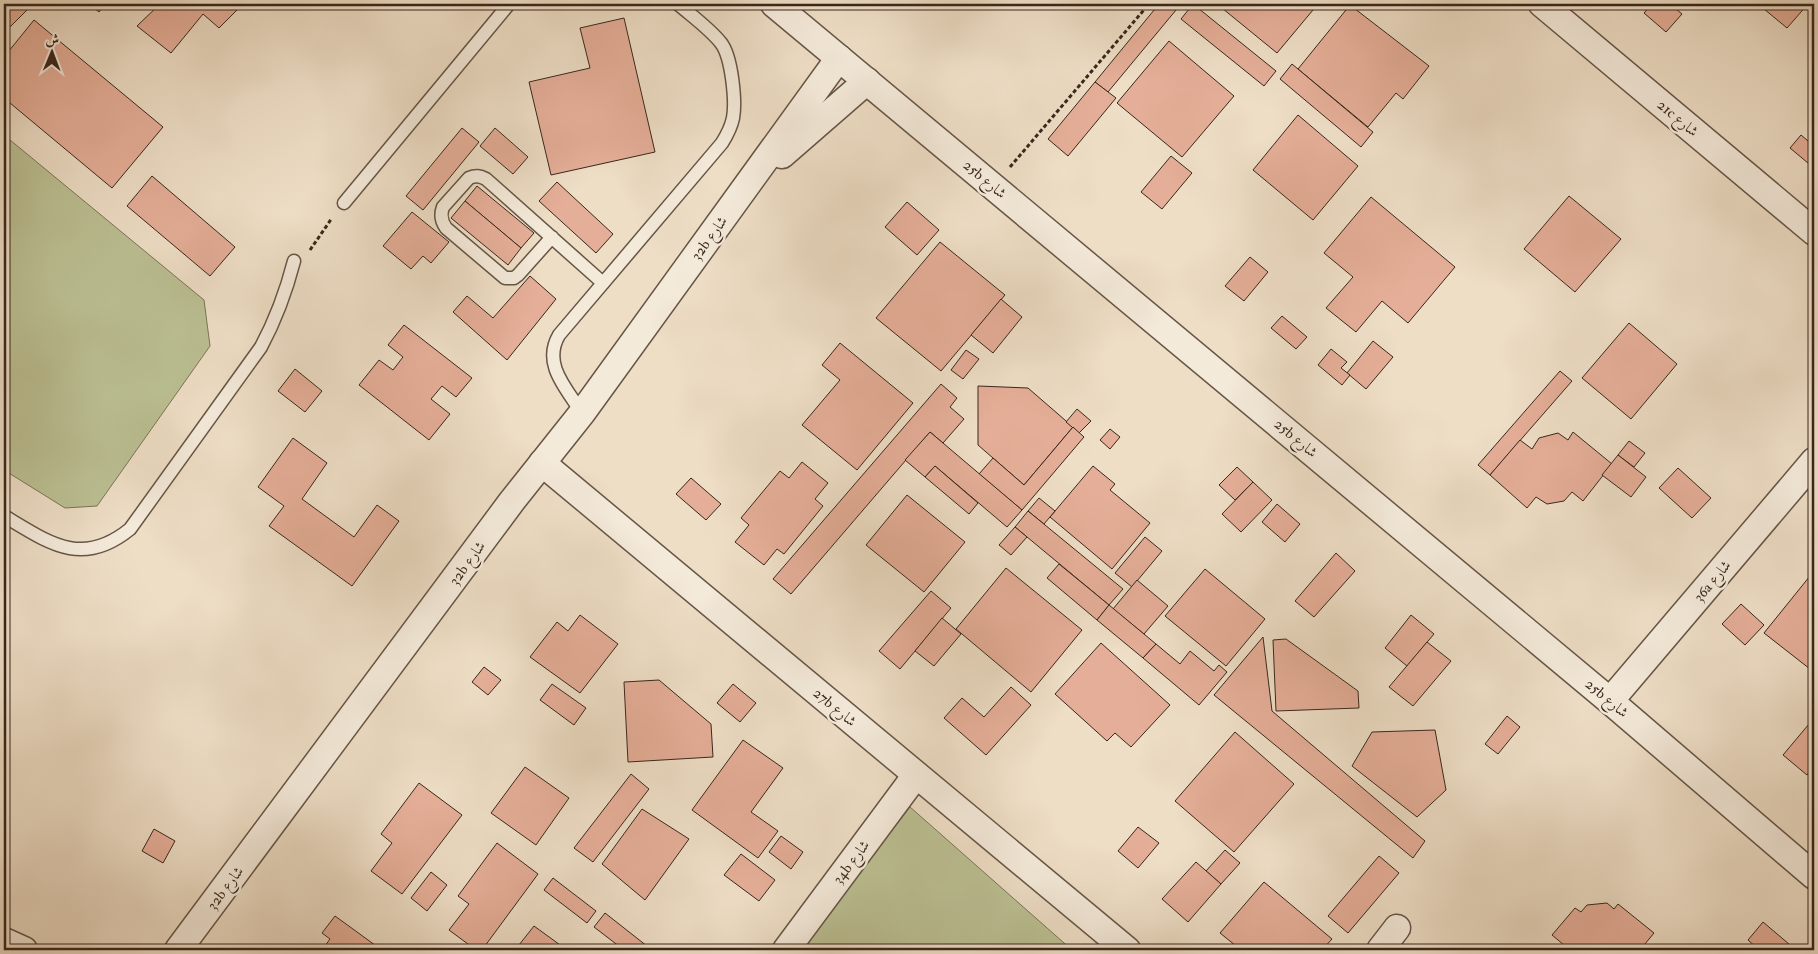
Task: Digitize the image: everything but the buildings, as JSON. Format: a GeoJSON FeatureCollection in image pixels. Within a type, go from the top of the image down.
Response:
{"type":"FeatureCollection","features":[{"type":"Feature","properties":{"kind":"street","name":"25b شارع"},"geometry":{"type":"LineString","coordinates":[[774,4],[1610,701],[1814,876]]}},
{"type":"Feature","properties":{"kind":"street","name":"21c شارع"},"geometry":{"type":"LineString","coordinates":[[1542,4],[1814,232]]}},
{"type":"Feature","properties":{"kind":"street","name":"32b شارع"},"geometry":{"type":"LineString","coordinates":[[178,950],[512,501],[582,413],[839,58]]}},
{"type":"Feature","properties":{"kind":"street","name":"32b شارع"},"geometry":{"type":"LineString","coordinates":[[755,175],[867,81]]}},
{"type":"Feature","properties":{"kind":"street","name":"36a شارع"},"geometry":{"type":"LineString","coordinates":[[1610,701],[1814,461]]}},
{"type":"Feature","properties":{"kind":"street","name":"27b شارع"},"geometry":{"type":"LineString","coordinates":[[542,463],[1127,950]]}},
{"type":"Feature","properties":{"kind":"street","name":"34b شارع"},"geometry":{"type":"LineString","coordinates":[[786,950],[916,774]]}},
{"type":"Feature","properties":{"kind":"street"},"geometry":{"type":"LineString","coordinates":[[1380,950],[1397,928]]}},
{"type":"Feature","properties":{"kind":"street"},"geometry":{"type":"LineString","coordinates":[[4,942],[11,950]]}},
{"type":"Feature","properties":{"kind":"street"},"geometry":{"type":"LineString","coordinates":[[4,942],[24,950]]}},
{"type":"Feature","properties":{"kind":"lane"},"geometry":{"type":"LineString","coordinates":[[344,203],[509,4]]}},
{"type":"Feature","properties":{"kind":"lane"},"geometry":{"type":"LineString","coordinates":[[582,413],[553,363],[552,353],[554,344],[559,335],[722,143],[731,126],[734,108],[730,61],[726,51],[721,42],[678,4]]}},
{"type":"Feature","properties":{"kind":"lane"},"geometry":{"type":"LineString","coordinates":[[552,237],[518,275],[514,278],[505,278],[500,276],[446,228],[441,218],[441,213],[443,208],[470,178],[478,176],[486,179],[552,237],[603,283]]}},
{"type":"Feature","properties":{"kind":"lane"},"geometry":{"type":"LineString","coordinates":[[4,516],[46,541],[60,547],[75,550],[105,545],[130,529],[261,347],[273,326],[282,303],[294,261]]}},
{"type":"Feature","properties":{"kind":"path"},"geometry":{"type":"LineString","coordinates":[[994,186],[1149,4]]}},
{"type":"Feature","properties":{"kind":"path"},"geometry":{"type":"LineString","coordinates":[[289,279],[344,203]]}},
{"type":"Feature","properties":{"kind":"green space"},"geometry":{"type":"Polygon","coordinates":[[[4,135],[204,300],[210,346],[97,506],[65,508],[4,470],[4,135]]]}},
{"type":"Feature","properties":{"kind":"green space"},"geometry":{"type":"Polygon","coordinates":[[[910,807],[1072,950],[798,950],[910,807]]]}}]}
